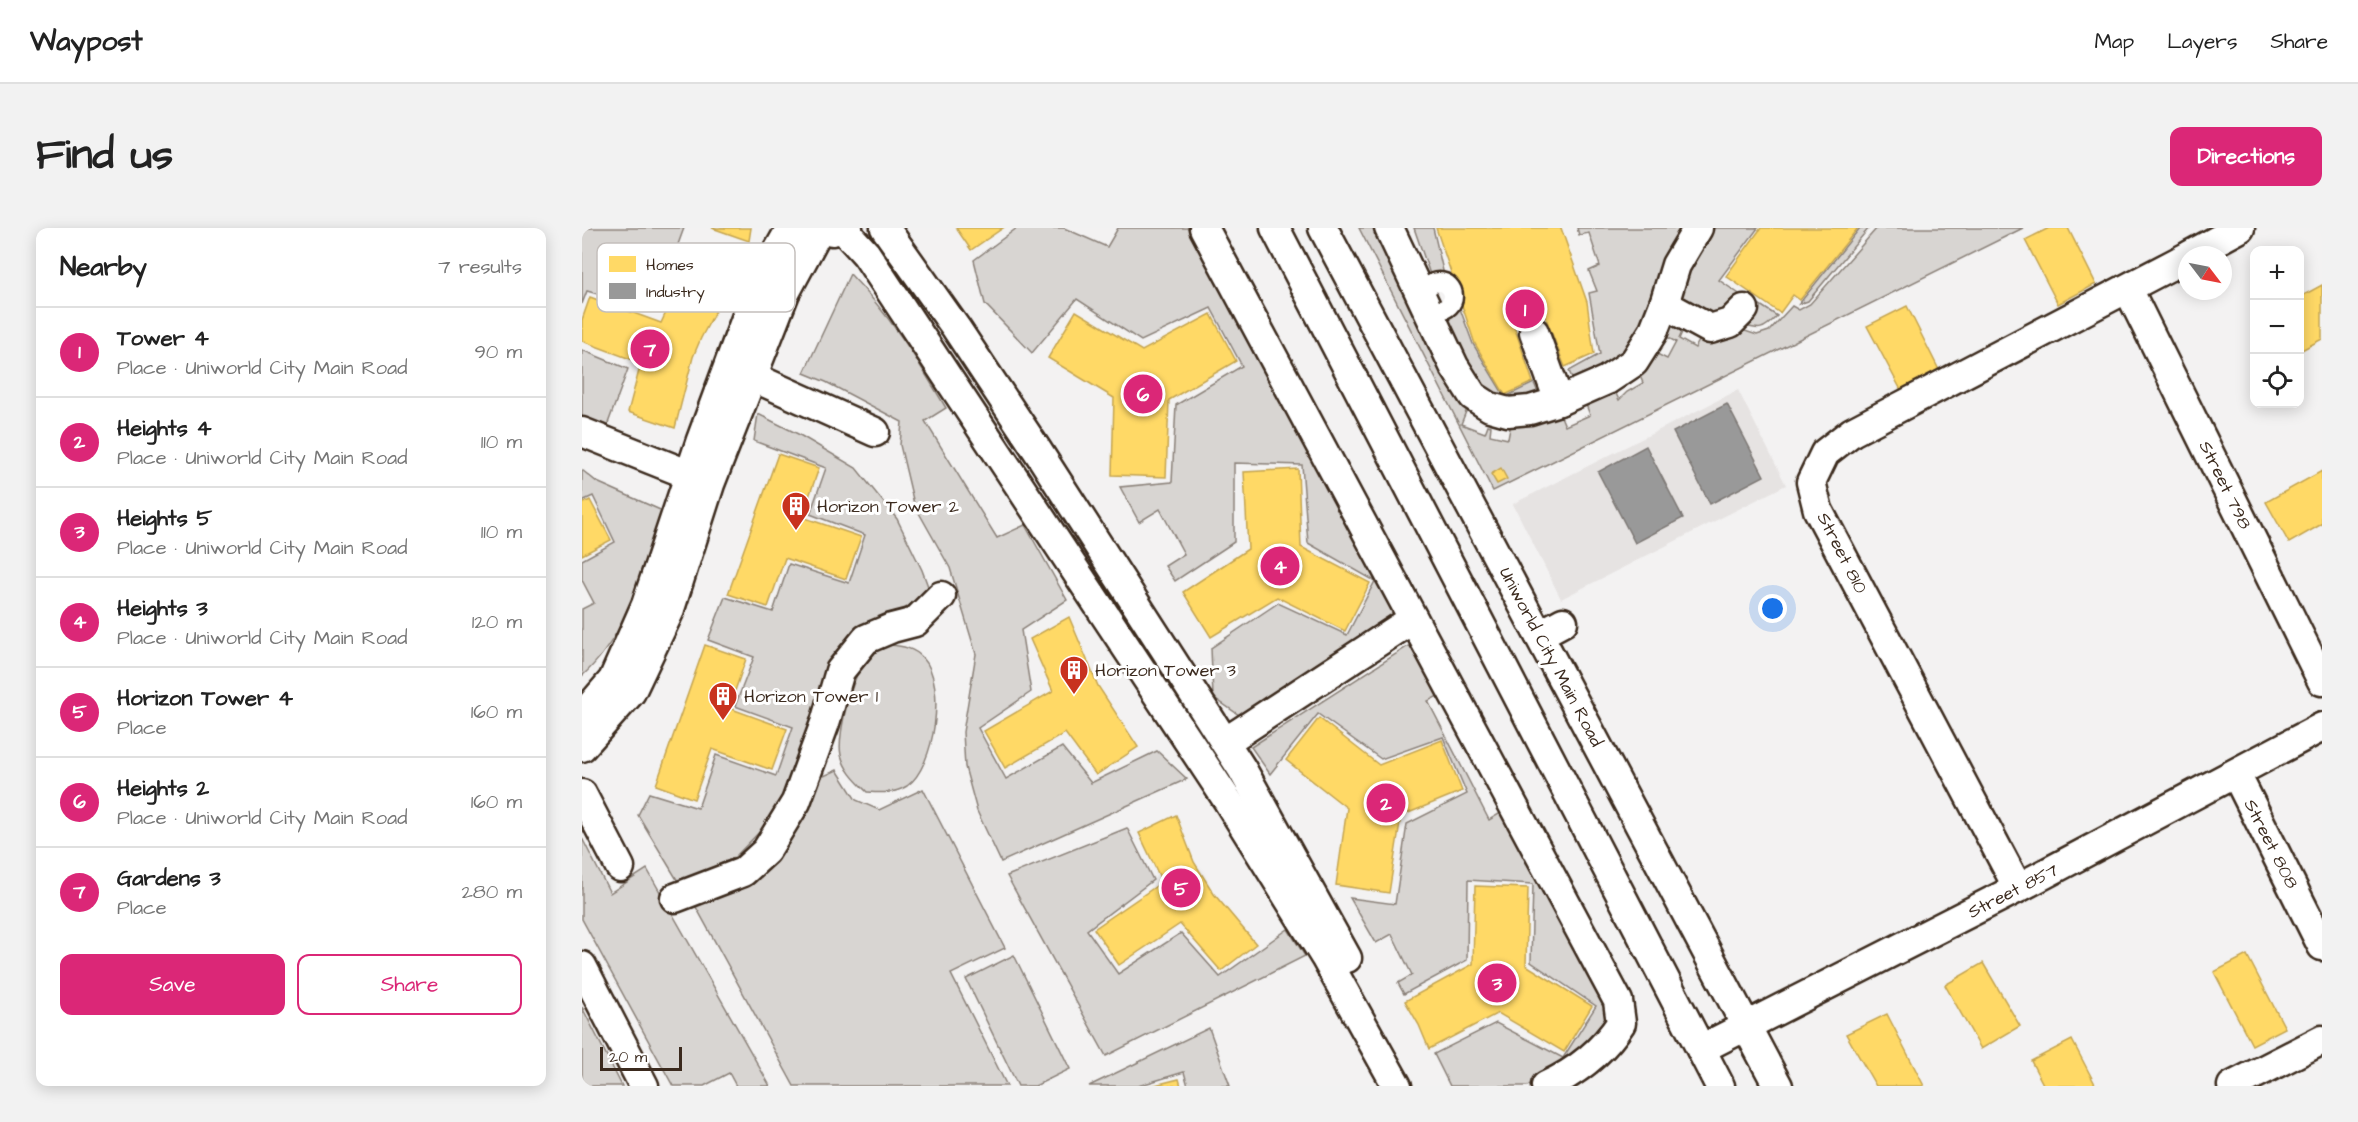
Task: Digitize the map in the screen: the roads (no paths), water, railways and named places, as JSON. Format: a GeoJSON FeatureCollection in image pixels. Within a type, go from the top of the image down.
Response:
{"type":"FeatureCollection","features":[{"type":"Feature","properties":{"kind":"street"},"geometry":{"type":"LineString","coordinates":[[782,243],[791,228]]}},
{"type":"Feature","properties":{"kind":"street"},"geometry":{"type":"LineString","coordinates":[[795,274],[820,228],[832,231],[846,229],[866,254],[1228,801],[1324,957],[1397,1086]]}},
{"type":"Feature","properties":{"kind":"street"},"geometry":{"type":"LineString","coordinates":[[885,228],[956,328],[1037,450],[1242,769],[1418,1086]]}},
{"type":"Feature","properties":{"kind":"street"},"geometry":{"type":"LineString","coordinates":[[1204,228],[1618,1001],[1621,1023],[1611,1038],[1567,1076],[1546,1086]]}},
{"type":"Feature","properties":{"kind":"street"},"geometry":{"type":"LineString","coordinates":[[1275,228],[1720,1086]]}},
{"type":"Feature","properties":{"kind":"street","name":"Uniworld City Main Road"},"geometry":{"type":"LineString","coordinates":[[1323,228],[1371,318],[1551,628],[1778,1086]]}},
{"type":"Feature","properties":{"kind":"street"},"geometry":{"type":"LineString","coordinates":[[1389,228],[1428,302],[1454,366],[1473,396],[1490,407],[1508,412],[1530,410],[1559,401],[1607,380],[1634,362],[1653,332],[1665,304],[1676,265],[1698,228]]}},
{"type":"Feature","properties":{"kind":"street","name":"Street 810"},"geometry":{"type":"LineString","coordinates":[[2207,246],[2240,228]]}},
{"type":"Feature","properties":{"kind":"street","name":"Street 810"},"geometry":{"type":"LineString","coordinates":[[2018,888],[1818,510],[1811,482],[1825,453],[1852,432],[2178,262]]}},
{"type":"Feature","properties":{"kind":"street","name":"Street 798"},"geometry":{"type":"LineString","coordinates":[[2128,289],[2322,681]]}},
{"type":"Feature","properties":{"kind":"street"},"geometry":{"type":"LineString","coordinates":[[1665,304],[1710,329],[1730,323],[1744,309]]}},
{"type":"Feature","properties":{"kind":"street"},"geometry":{"type":"LineString","coordinates":[[582,716],[613,680],[646,605],[749,312]]}},
{"type":"Feature","properties":{"kind":"street"},"geometry":{"type":"LineString","coordinates":[[582,747],[631,692],[669,612],[710,484],[778,312]]}},
{"type":"Feature","properties":{"kind":"street"},"geometry":{"type":"LineString","coordinates":[[1333,339],[1371,318]]}},
{"type":"Feature","properties":{"kind":"street"},"geometry":{"type":"LineString","coordinates":[[1534,332],[1559,401]]}},
{"type":"Feature","properties":{"kind":"street"},"geometry":{"type":"LineString","coordinates":[[753,377],[875,432]]}},
{"type":"Feature","properties":{"kind":"street"},"geometry":{"type":"LineString","coordinates":[[582,432],[690,475]]}},
{"type":"Feature","properties":{"kind":"street"},"geometry":{"type":"LineString","coordinates":[[675,898],[743,872],[766,851],[796,802],[825,723],[840,671],[866,639],[892,628],[915,622],[941,597]]}},
{"type":"Feature","properties":{"kind":"street"},"geometry":{"type":"LineString","coordinates":[[1224,742],[1413,619]]}},
{"type":"Feature","properties":{"kind":"street","name":"Street 857"},"geometry":{"type":"LineString","coordinates":[[1701,1049],[2018,888],[2322,727]]}},
{"type":"Feature","properties":{"kind":"street","name":"Street 808"},"geometry":{"type":"LineString","coordinates":[[2236,774],[2322,946]]}},
{"type":"Feature","properties":{"kind":"street"},"geometry":{"type":"LineString","coordinates":[[582,794],[620,867]]}},
{"type":"Feature","properties":{"kind":"street"},"geometry":{"type":"LineString","coordinates":[[582,966],[644,1086]]}},
{"type":"Feature","properties":{"kind":"street"},"geometry":{"type":"LineString","coordinates":[[2232,1086],[2322,1040]]}},
{"type":"Feature","properties":{"kind":"place","name":"Tower 4"},"geometry":{"type":"Point","coordinates":[1525,309]}},
{"type":"Feature","properties":{"kind":"place","name":"Gardens 3"},"geometry":{"type":"Point","coordinates":[650,349]}},
{"type":"Feature","properties":{"kind":"place","name":"Heights 2"},"geometry":{"type":"Point","coordinates":[1143,394]}},
{"type":"Feature","properties":{"kind":"place","name":"Horizon Tower 2"},"geometry":{"type":"Point","coordinates":[796,532]}},
{"type":"Feature","properties":{"kind":"place","name":"Heights 3"},"geometry":{"type":"Point","coordinates":[1280,566]}},
{"type":"Feature","properties":{"kind":"place","name":"Horizon Tower 3"},"geometry":{"type":"Point","coordinates":[1074,696]}},
{"type":"Feature","properties":{"kind":"place","name":"Horizon Tower 1"},"geometry":{"type":"Point","coordinates":[723,722]}},
{"type":"Feature","properties":{"kind":"place","name":"Heights 4"},"geometry":{"type":"Point","coordinates":[1386,803]}},
{"type":"Feature","properties":{"kind":"place","name":"Horizon Tower 4"},"geometry":{"type":"Point","coordinates":[1181,888]}},
{"type":"Feature","properties":{"kind":"place","name":"Heights 5"},"geometry":{"type":"Point","coordinates":[1497,983]}}]}
